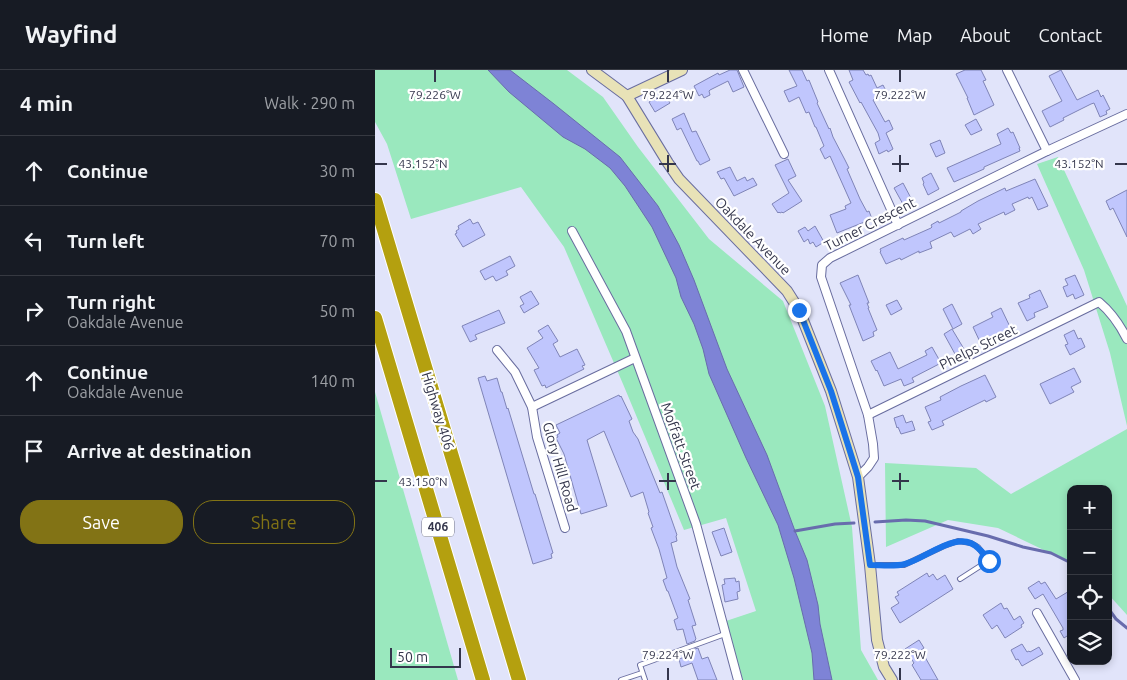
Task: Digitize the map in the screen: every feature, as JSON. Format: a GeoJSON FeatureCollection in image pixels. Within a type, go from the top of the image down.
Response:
{"type":"FeatureCollection","features":[{"type":"Feature","properties":{"kind":"highway","name":"Highway 406"},"geometry":{"type":"LineString","coordinates":[[375,200],[519,680]]}},
{"type":"Feature","properties":{"kind":"highway","name":"406"},"geometry":{"type":"LineString","coordinates":[[375,318],[483,680]]}},
{"type":"Feature","properties":{"kind":"street","name":"Oakdale Avenue"},"geometry":{"type":"LineString","coordinates":[[593,70],[627,96],[679,179],[787,291],[799,310],[831,391],[858,477]]}},
{"type":"Feature","properties":{"kind":"street"},"geometry":{"type":"LineString","coordinates":[[627,96],[682,70]]}},
{"type":"Feature","properties":{"kind":"street"},"geometry":{"type":"LineString","coordinates":[[743,70],[784,154]]}},
{"type":"Feature","properties":{"kind":"street"},"geometry":{"type":"LineString","coordinates":[[829,70],[898,225]]}},
{"type":"Feature","properties":{"kind":"street"},"geometry":{"type":"LineString","coordinates":[[1007,70],[1047,151]]}},
{"type":"Feature","properties":{"kind":"street","name":"Turner Crescent"},"geometry":{"type":"LineString","coordinates":[[858,477],[868,467],[873,458],[873,444],[868,415],[821,277],[822,265],[830,258],[1047,151],[1127,114]]}},
{"type":"Feature","properties":{"kind":"street","name":"Moffatt Street"},"geometry":{"type":"LineString","coordinates":[[572,231],[625,330],[696,524],[738,680]]}},
{"type":"Feature","properties":{"kind":"street","name":"Phelps Street"},"geometry":{"type":"LineString","coordinates":[[868,415],[1099,302],[1107,309],[1127,339]]}},
{"type":"Feature","properties":{"kind":"street"},"geometry":{"type":"LineString","coordinates":[[497,350],[515,372],[532,407]]}},
{"type":"Feature","properties":{"kind":"street","name":"Glory Hill Road"},"geometry":{"type":"LineString","coordinates":[[565,528],[537,437],[532,407],[635,358]]}},
{"type":"Feature","properties":{"kind":"street"},"geometry":{"type":"LineString","coordinates":[[858,477],[870,565],[877,640],[885,667],[893,680]]}},
{"type":"Feature","properties":{"kind":"street"},"geometry":{"type":"LineString","coordinates":[[1037,612],[1075,680]]}},
{"type":"Feature","properties":{"kind":"lane"},"geometry":{"type":"LineString","coordinates":[[870,565],[904,564],[951,543],[963,541],[978,547],[989,561],[960,579]]}},
{"type":"Feature","properties":{"kind":"lane"},"geometry":{"type":"LineString","coordinates":[[645,680],[640,665],[725,634]]}},
{"type":"Feature","properties":{"kind":"lane"},"geometry":{"type":"LineString","coordinates":[[621,680],[642,673]]}},
{"type":"Feature","properties":{"kind":"green space"},"geometry":{"type":"Polygon","coordinates":[[[375,70],[567,70],[603,97],[638,147],[709,239],[783,301],[825,406],[852,527],[861,650],[878,680],[743,680],[723,622],[756,611],[726,518],[684,530],[564,247],[521,187],[411,219],[387,144],[375,122],[375,70]]]}},
{"type":"Feature","properties":{"kind":"green space"},"geometry":{"type":"Polygon","coordinates":[[[1058,157],[1127,306],[1127,426],[1110,353],[1084,270],[1037,164],[1058,157]]]}},
{"type":"Feature","properties":{"kind":"green space"},"geometry":{"type":"Polygon","coordinates":[[[375,392],[458,680],[375,680],[375,392]]]}},
{"type":"Feature","properties":{"kind":"green space"},"geometry":{"type":"Polygon","coordinates":[[[1127,429],[1127,615],[1112,598],[1112,485],[1067,485],[1067,561],[998,528],[948,520],[886,547],[885,463],[976,468],[1011,494],[1127,429]]]}},
{"type":"Feature","properties":{"kind":"water"},"geometry":{"type":"Polygon","coordinates":[[[488,70],[510,70],[554,104],[620,157],[658,206],[679,245],[694,280],[727,369],[767,455],[807,560],[818,605],[820,624],[832,680],[814,680],[812,653],[794,578],[778,525],[709,374],[694,324],[681,297],[676,278],[652,227],[625,186],[610,168],[585,149],[563,137],[509,92],[488,70]]]}},
{"type":"Feature","properties":{"kind":"building"},"geometry":{"type":"Polygon","coordinates":[[[730,70],[737,70],[744,87],[733,92],[728,81],[710,90],[710,95],[704,98],[702,94],[699,96],[694,86],[718,73],[719,75],[730,70]]]}},
{"type":"Feature","properties":{"kind":"building"},"geometry":{"type":"Polygon","coordinates":[[[789,70],[802,70],[807,81],[809,80],[817,103],[849,168],[847,169],[860,199],[867,212],[869,211],[872,219],[837,233],[830,215],[846,209],[845,206],[851,203],[830,156],[825,159],[820,149],[824,146],[809,112],[806,113],[799,97],[789,102],[784,91],[797,86],[789,70]]]}},
{"type":"Feature","properties":{"kind":"building"},"geometry":{"type":"Polygon","coordinates":[[[849,70],[863,70],[866,75],[871,75],[877,88],[883,85],[887,93],[873,100],[885,122],[889,120],[893,129],[886,133],[893,149],[888,152],[887,150],[879,154],[875,143],[880,140],[878,133],[849,82],[853,80],[849,70]]]}},
{"type":"Feature","properties":{"kind":"building"},"geometry":{"type":"Polygon","coordinates":[[[965,70],[981,70],[986,80],[983,81],[994,105],[974,115],[956,74],[965,70]]]}},
{"type":"Feature","properties":{"kind":"building"},"geometry":{"type":"Polygon","coordinates":[[[1061,70],[1077,100],[1098,90],[1101,97],[1103,95],[1110,109],[1106,111],[1107,114],[1100,117],[1094,103],[1063,118],[1064,120],[1050,127],[1042,111],[1062,101],[1049,76],[1061,70]]]}},
{"type":"Feature","properties":{"kind":"building"},"geometry":{"type":"Polygon","coordinates":[[[664,93],[670,103],[655,112],[649,102],[664,93]]]}},
{"type":"Feature","properties":{"kind":"building"},"geometry":{"type":"Polygon","coordinates":[[[684,113],[692,132],[696,131],[710,160],[700,165],[681,128],[677,130],[672,119],[684,113]]]}},
{"type":"Feature","properties":{"kind":"building"},"geometry":{"type":"Polygon","coordinates":[[[976,119],[982,130],[971,135],[965,125],[976,119]]]}},
{"type":"Feature","properties":{"kind":"building"},"geometry":{"type":"Polygon","coordinates":[[[1008,128],[1011,133],[1013,132],[1020,151],[954,182],[947,168],[1001,144],[997,134],[1008,128]]]}},
{"type":"Feature","properties":{"kind":"building"},"geometry":{"type":"Polygon","coordinates":[[[940,140],[945,153],[936,157],[930,144],[940,140]]]}},
{"type":"Feature","properties":{"kind":"building"},"geometry":{"type":"Polygon","coordinates":[[[788,159],[796,176],[788,180],[802,201],[783,213],[778,213],[772,204],[789,193],[775,165],[788,159]]]}},
{"type":"Feature","properties":{"kind":"building"},"geometry":{"type":"Polygon","coordinates":[[[730,167],[737,181],[745,177],[747,181],[753,178],[757,185],[734,196],[724,178],[721,179],[717,172],[730,167]]]}},
{"type":"Feature","properties":{"kind":"building"},"geometry":{"type":"Polygon","coordinates":[[[931,173],[939,189],[928,195],[922,178],[931,173]]]}},
{"type":"Feature","properties":{"kind":"building"},"geometry":{"type":"Polygon","coordinates":[[[1035,179],[1048,206],[1038,210],[1032,197],[1029,199],[1028,197],[1012,204],[1015,210],[1005,215],[1004,212],[978,224],[981,229],[973,234],[970,229],[954,237],[951,232],[930,242],[932,248],[886,264],[880,249],[931,228],[931,225],[938,221],[939,223],[1005,188],[1006,191],[1035,179]]]}},
{"type":"Feature","properties":{"kind":"building"},"geometry":{"type":"Polygon","coordinates":[[[903,183],[913,202],[904,206],[894,188],[903,183]]]}},
{"type":"Feature","properties":{"kind":"building"},"geometry":{"type":"Polygon","coordinates":[[[1127,190],[1127,237],[1113,208],[1110,210],[1106,201],[1127,190]]]}},
{"type":"Feature","properties":{"kind":"building"},"geometry":{"type":"Polygon","coordinates":[[[470,219],[473,224],[478,222],[485,235],[463,247],[455,234],[459,229],[458,226],[470,219]]]}},
{"type":"Feature","properties":{"kind":"building"},"geometry":{"type":"Polygon","coordinates":[[[815,226],[824,242],[816,247],[813,242],[810,244],[808,239],[804,242],[798,231],[805,227],[808,231],[815,226]]]}},
{"type":"Feature","properties":{"kind":"building"},"geometry":{"type":"Polygon","coordinates":[[[510,256],[515,266],[506,271],[508,275],[496,281],[493,276],[485,280],[480,271],[510,256]]]}},
{"type":"Feature","properties":{"kind":"building"},"geometry":{"type":"Polygon","coordinates":[[[858,275],[877,330],[873,332],[874,336],[863,341],[849,305],[851,305],[840,283],[858,275]]]}},
{"type":"Feature","properties":{"kind":"building"},"geometry":{"type":"Polygon","coordinates":[[[1075,275],[1084,295],[1075,299],[1073,294],[1067,297],[1063,287],[1068,285],[1065,279],[1075,275]]]}},
{"type":"Feature","properties":{"kind":"building"},"geometry":{"type":"Polygon","coordinates":[[[1040,290],[1048,307],[1034,313],[1035,317],[1027,321],[1018,303],[1030,298],[1029,295],[1040,290]]]}},
{"type":"Feature","properties":{"kind":"building"},"geometry":{"type":"Polygon","coordinates":[[[531,291],[539,304],[524,313],[520,306],[524,304],[520,297],[531,291]]]}},
{"type":"Feature","properties":{"kind":"building"},"geometry":{"type":"Polygon","coordinates":[[[897,300],[902,309],[891,315],[886,305],[897,300]]]}},
{"type":"Feature","properties":{"kind":"building"},"geometry":{"type":"Polygon","coordinates":[[[952,304],[962,324],[953,329],[943,309],[952,304]]]}},
{"type":"Feature","properties":{"kind":"building"},"geometry":{"type":"Polygon","coordinates":[[[1001,308],[1012,331],[1004,335],[1003,333],[981,344],[973,327],[993,317],[991,313],[1001,308]]]}},
{"type":"Feature","properties":{"kind":"building"},"geometry":{"type":"Polygon","coordinates":[[[499,310],[505,323],[475,335],[477,339],[470,342],[462,326],[499,310]]]}},
{"type":"Feature","properties":{"kind":"building"},"geometry":{"type":"Polygon","coordinates":[[[548,325],[558,341],[553,344],[560,357],[577,349],[585,365],[582,366],[584,369],[546,388],[545,385],[542,386],[534,370],[539,368],[527,348],[543,338],[538,331],[548,325]]]}},
{"type":"Feature","properties":{"kind":"building"},"geometry":{"type":"Polygon","coordinates":[[[952,329],[964,349],[955,354],[944,334],[952,329]]]}},
{"type":"Feature","properties":{"kind":"building"},"geometry":{"type":"Polygon","coordinates":[[[1074,330],[1078,339],[1081,338],[1085,347],[1070,355],[1065,345],[1068,344],[1064,335],[1074,330]]]}},
{"type":"Feature","properties":{"kind":"building"},"geometry":{"type":"Polygon","coordinates":[[[932,347],[941,363],[912,378],[914,382],[904,386],[901,379],[884,386],[871,361],[890,352],[898,369],[927,355],[925,351],[932,347]]]}},
{"type":"Feature","properties":{"kind":"building"},"geometry":{"type":"Polygon","coordinates":[[[1074,368],[1081,382],[1071,387],[1074,392],[1050,404],[1040,384],[1074,368]]]}},
{"type":"Feature","properties":{"kind":"building"},"geometry":{"type":"Polygon","coordinates":[[[985,375],[996,397],[986,402],[985,400],[942,421],[944,425],[932,430],[928,422],[931,421],[925,407],[941,400],[940,397],[985,375]]]}},
{"type":"Feature","properties":{"kind":"building"},"geometry":{"type":"Polygon","coordinates":[[[485,376],[487,381],[497,378],[553,553],[551,554],[552,558],[533,564],[478,378],[485,376]]]}},
{"type":"Feature","properties":{"kind":"building"},"geometry":{"type":"Polygon","coordinates":[[[619,395],[632,419],[629,421],[633,432],[638,439],[660,493],[662,492],[677,535],[677,541],[671,543],[677,567],[690,599],[688,600],[696,625],[692,626],[696,639],[687,644],[683,629],[677,630],[674,620],[678,618],[663,580],[667,578],[651,528],[653,527],[643,492],[631,497],[604,431],[587,440],[607,506],[581,514],[564,454],[556,438],[560,433],[556,425],[619,395]]]}},
{"type":"Feature","properties":{"kind":"building"},"geometry":{"type":"Polygon","coordinates":[[[903,415],[906,423],[912,421],[915,430],[901,434],[894,418],[903,415]]]}},
{"type":"Feature","properties":{"kind":"building"},"geometry":{"type":"Polygon","coordinates":[[[724,528],[732,552],[721,556],[712,532],[724,528]]]}},
{"type":"Feature","properties":{"kind":"building"},"geometry":{"type":"Polygon","coordinates":[[[927,573],[929,577],[933,574],[937,580],[945,575],[953,589],[900,623],[891,608],[899,603],[895,597],[899,595],[897,592],[927,573]]]}},
{"type":"Feature","properties":{"kind":"building"},"geometry":{"type":"Polygon","coordinates":[[[735,578],[736,582],[739,581],[740,591],[737,592],[738,599],[725,602],[722,585],[725,584],[724,579],[735,578]]]}},
{"type":"Feature","properties":{"kind":"building"},"geometry":{"type":"Polygon","coordinates":[[[1039,581],[1041,584],[1045,582],[1056,599],[1067,592],[1067,636],[1064,638],[1060,631],[1063,628],[1043,594],[1035,599],[1028,588],[1039,581]]]}},
{"type":"Feature","properties":{"kind":"building"},"geometry":{"type":"Polygon","coordinates":[[[1001,603],[1004,609],[1007,608],[1014,620],[1020,616],[1024,623],[1021,625],[1022,627],[1005,638],[997,625],[992,629],[983,615],[1001,603]]]}},
{"type":"Feature","properties":{"kind":"building"},"geometry":{"type":"Polygon","coordinates":[[[919,640],[924,648],[921,650],[938,680],[921,680],[912,665],[914,663],[905,649],[919,640]]]}},
{"type":"Feature","properties":{"kind":"building"},"geometry":{"type":"Polygon","coordinates":[[[1022,644],[1027,652],[1039,647],[1043,654],[1022,666],[1018,659],[1016,660],[1011,650],[1022,644]]]}},
{"type":"Feature","properties":{"kind":"building"},"geometry":{"type":"Polygon","coordinates":[[[698,648],[702,659],[708,657],[717,680],[698,680],[692,663],[681,667],[679,659],[691,655],[689,651],[698,648]]]}},
{"type":"Feature","properties":{"kind":"waterway"},"geometry":{"type":"LineString","coordinates":[[875,522],[925,521],[1051,553],[1067,561]]}},
{"type":"Feature","properties":{"kind":"waterway"},"geometry":{"type":"LineString","coordinates":[[795,531],[835,524],[854,523]]}},
{"type":"Feature","properties":{"kind":"waterway"},"geometry":{"type":"LineString","coordinates":[[1112,614],[1127,628]]}},
{"type":"Feature","properties":{"kind":"route"},"geometry":{"type":"LineString","coordinates":[[799,310],[831,391],[858,477],[870,565],[904,564],[958,541],[971,543],[978,547],[989,561]]}}]}
